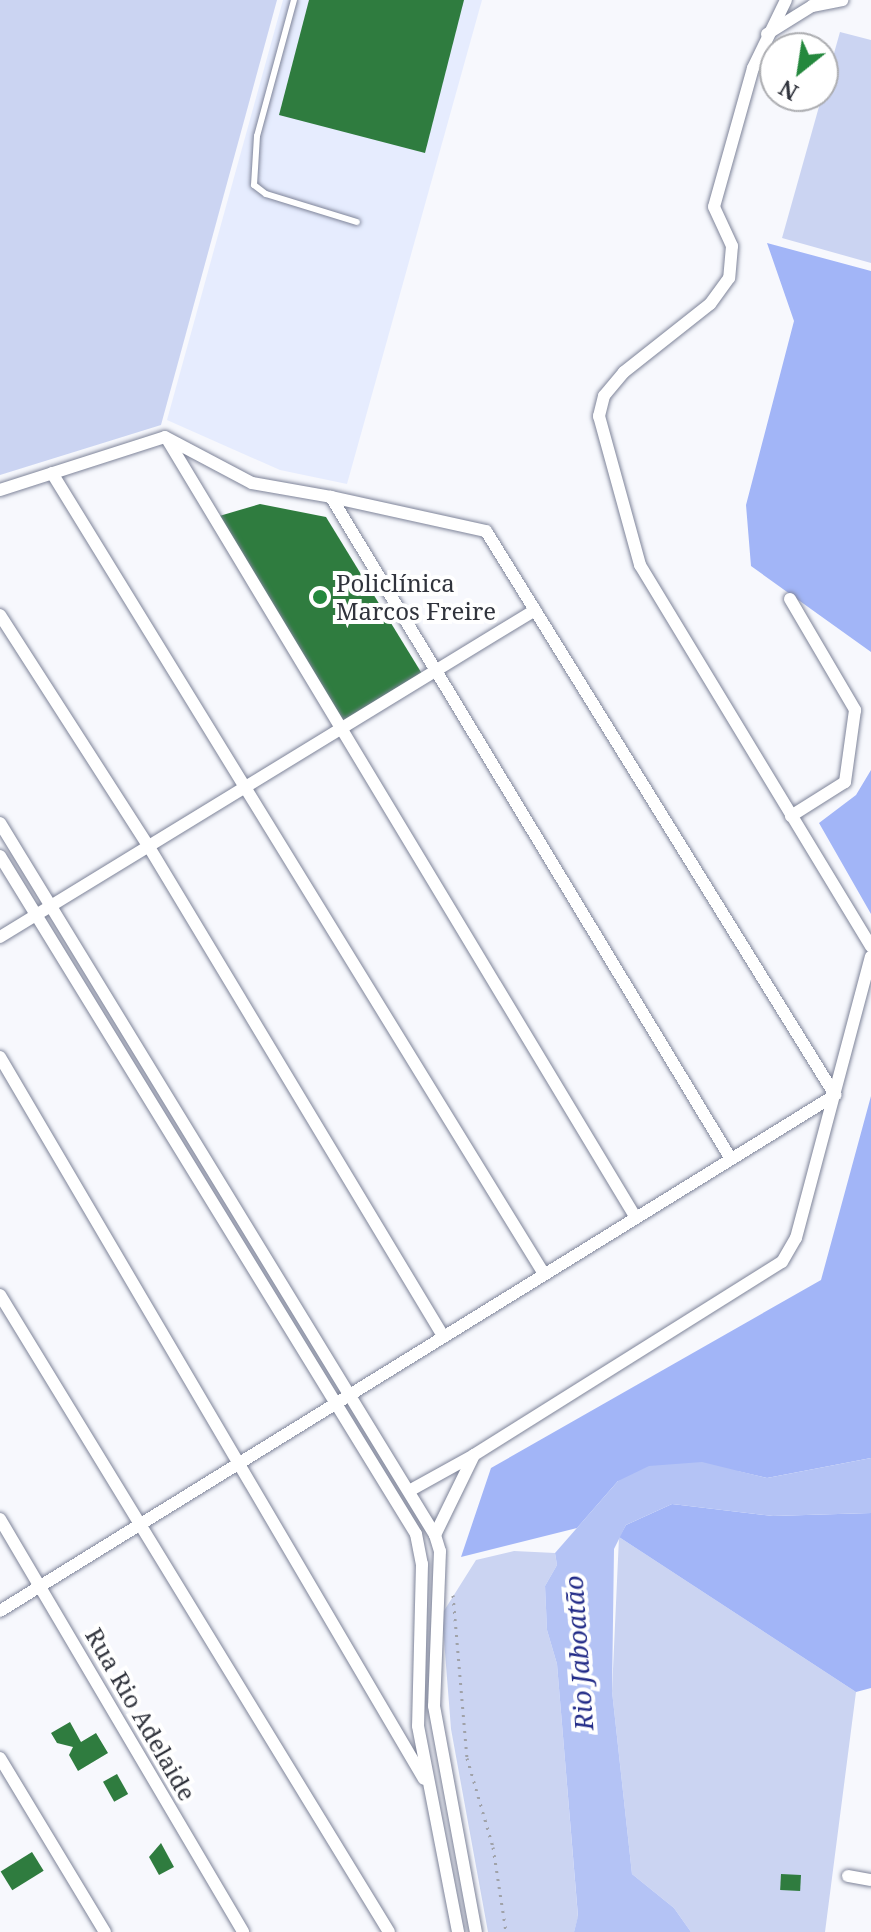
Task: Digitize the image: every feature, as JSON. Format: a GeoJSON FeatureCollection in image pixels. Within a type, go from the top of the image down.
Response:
{"type":"FeatureCollection","features":[{"type":"Feature","properties":{"kind":"street"},"geometry":{"type":"LineString","coordinates":[[768,32],[786,0]]}},
{"type":"Feature","properties":{"kind":"street"},"geometry":{"type":"LineString","coordinates":[[770,32],[812,6],[842,0]]}},
{"type":"Feature","properties":{"kind":"street"},"geometry":{"type":"LineString","coordinates":[[759,60],[714,207],[732,246],[729,278],[710,304],[624,372],[604,396],[599,416],[640,565],[871,946]]}},
{"type":"Feature","properties":{"kind":"street"},"geometry":{"type":"LineString","coordinates":[[165,437],[636,1218]]}},
{"type":"Feature","properties":{"kind":"street"},"geometry":{"type":"LineString","coordinates":[[0,490],[165,437],[252,483],[486,531],[835,1095]]}},
{"type":"Feature","properties":{"kind":"street"},"geometry":{"type":"LineString","coordinates":[[52,473],[544,1274]]}},
{"type":"Feature","properties":{"kind":"street"},"geometry":{"type":"LineString","coordinates":[[331,497],[439,669],[731,1159]]}},
{"type":"Feature","properties":{"kind":"street"},"geometry":{"type":"LineString","coordinates":[[790,599],[855,710],[845,782],[791,816]]}},
{"type":"Feature","properties":{"kind":"street"},"geometry":{"type":"LineString","coordinates":[[0,937],[535,610]]}},
{"type":"Feature","properties":{"kind":"street"},"geometry":{"type":"LineString","coordinates":[[0,615],[149,847],[443,1336]]}},
{"type":"Feature","properties":{"kind":"street"},"geometry":{"type":"LineString","coordinates":[[0,823],[435,1535],[440,1551],[434,1706],[476,1932]]}},
{"type":"Feature","properties":{"kind":"street"},"geometry":{"type":"LineString","coordinates":[[0,856],[422,1550],[416,1650],[418,1726],[458,1932]]}},
{"type":"Feature","properties":{"kind":"street"},"geometry":{"type":"LineString","coordinates":[[409,1491],[474,1455],[782,1262],[796,1238],[871,957]]}},
{"type":"Feature","properties":{"kind":"street"},"geometry":{"type":"LineString","coordinates":[[0,1057],[241,1460],[429,1788]]}},
{"type":"Feature","properties":{"kind":"street"},"geometry":{"type":"LineString","coordinates":[[0,1611],[835,1095]]}},
{"type":"Feature","properties":{"kind":"street"},"geometry":{"type":"LineString","coordinates":[[0,1295],[389,1932]]}},
{"type":"Feature","properties":{"kind":"street"},"geometry":{"type":"LineString","coordinates":[[435,1535],[474,1455]]}},
{"type":"Feature","properties":{"kind":"street","name":"Rua Rio Adelaide"},"geometry":{"type":"LineString","coordinates":[[0,1519],[243,1932]]}},
{"type":"Feature","properties":{"kind":"street"},"geometry":{"type":"LineString","coordinates":[[0,1758],[105,1932]]}},
{"type":"Feature","properties":{"kind":"street"},"geometry":{"type":"LineString","coordinates":[[848,1876],[871,1880]]}},
{"type":"Feature","properties":{"kind":"lane"},"geometry":{"type":"LineString","coordinates":[[294,0],[257,136],[254,185],[266,194],[357,222]]}},
{"type":"Feature","properties":{"kind":"path"},"geometry":{"type":"LineString","coordinates":[[451,1582],[467,1758],[493,1847],[506,1932]]}},
{"type":"Feature","properties":{"kind":"shaded area"},"geometry":{"type":"Polygon","coordinates":[[[0,0],[277,0],[161,425],[0,475],[0,0]]]}},
{"type":"Feature","properties":{"kind":"shaded area"},"geometry":{"type":"Polygon","coordinates":[[[283,0],[482,0],[347,484],[280,470],[167,420],[283,0]]]}},
{"type":"Feature","properties":{"kind":"shaded area"},"geometry":{"type":"Polygon","coordinates":[[[840,32],[871,40],[871,263],[782,238],[817,112],[839,112],[840,32]]]}},
{"type":"Feature","properties":{"kind":"shaded area"},"geometry":{"type":"Polygon","coordinates":[[[767,243],[871,271],[871,652],[751,566],[746,505],[794,321],[767,243]]]}},
{"type":"Feature","properties":{"kind":"shaded area"},"geometry":{"type":"Polygon","coordinates":[[[871,770],[871,914],[819,823],[856,795],[871,770]]]}},
{"type":"Feature","properties":{"kind":"shaded area"},"geometry":{"type":"Polygon","coordinates":[[[871,1096],[871,1458],[767,1478],[737,1471],[618,1481],[577,1528],[461,1557],[491,1468],[821,1280],[871,1096]]]}},
{"type":"Feature","properties":{"kind":"shaded area"},"geometry":{"type":"Polygon","coordinates":[[[672,1504],[773,1516],[871,1513],[871,1688],[856,1692],[619,1537],[626,1525],[672,1504]]]}},
{"type":"Feature","properties":{"kind":"shaded area"},"geometry":{"type":"Polygon","coordinates":[[[619,1537],[856,1692],[825,1932],[691,1932],[674,1908],[632,1874],[612,1691],[619,1537]]]}},
{"type":"Feature","properties":{"kind":"shaded area"},"geometry":{"type":"Polygon","coordinates":[[[514,1551],[555,1553],[557,1565],[545,1586],[547,1630],[557,1664],[578,1917],[574,1932],[488,1932],[451,1729],[442,1614],[476,1560],[514,1551]]]}},
{"type":"Feature","properties":{"kind":"water","name":"Rio Jaboatão"},"geometry":{"type":"Polygon","coordinates":[[[871,1458],[871,1513],[773,1516],[672,1504],[626,1525],[614,1549],[612,1691],[632,1874],[674,1908],[691,1932],[574,1932],[578,1916],[557,1664],[547,1630],[545,1586],[557,1565],[555,1553],[618,1481],[649,1466],[702,1462],[767,1478],[871,1458]]]}},
{"type":"Feature","properties":{"kind":"building"},"geometry":{"type":"Polygon","coordinates":[[[309,0],[464,0],[425,153],[279,115],[309,0]]]}},
{"type":"Feature","properties":{"kind":"building","name":"Policlínica Marcos Freire"},"geometry":{"type":"Polygon","coordinates":[[[260,504],[326,517],[424,677],[344,726],[216,517],[260,504]]]}},
{"type":"Feature","properties":{"kind":"building"},"geometry":{"type":"Polygon","coordinates":[[[70,1722],[81,1742],[96,1733],[108,1753],[78,1771],[69,1755],[73,1747],[57,1743],[51,1733],[70,1722]]]}},
{"type":"Feature","properties":{"kind":"building"},"geometry":{"type":"Polygon","coordinates":[[[117,1774],[128,1794],[114,1802],[103,1782],[117,1774]]]}},
{"type":"Feature","properties":{"kind":"building"},"geometry":{"type":"Polygon","coordinates":[[[161,1843],[174,1867],[159,1875],[149,1857],[161,1843]]]}},
{"type":"Feature","properties":{"kind":"building"},"geometry":{"type":"Polygon","coordinates":[[[32,1852],[44,1871],[12,1890],[1,1872],[32,1852]]]}},
{"type":"Feature","properties":{"kind":"building"},"geometry":{"type":"Polygon","coordinates":[[[781,1874],[801,1875],[800,1891],[780,1890],[781,1874]]]}},
{"type":"Feature","properties":{"kind":"place","name":"Policlínica Marcos Freire"},"geometry":{"type":"Point","coordinates":[320,597]}}]}
